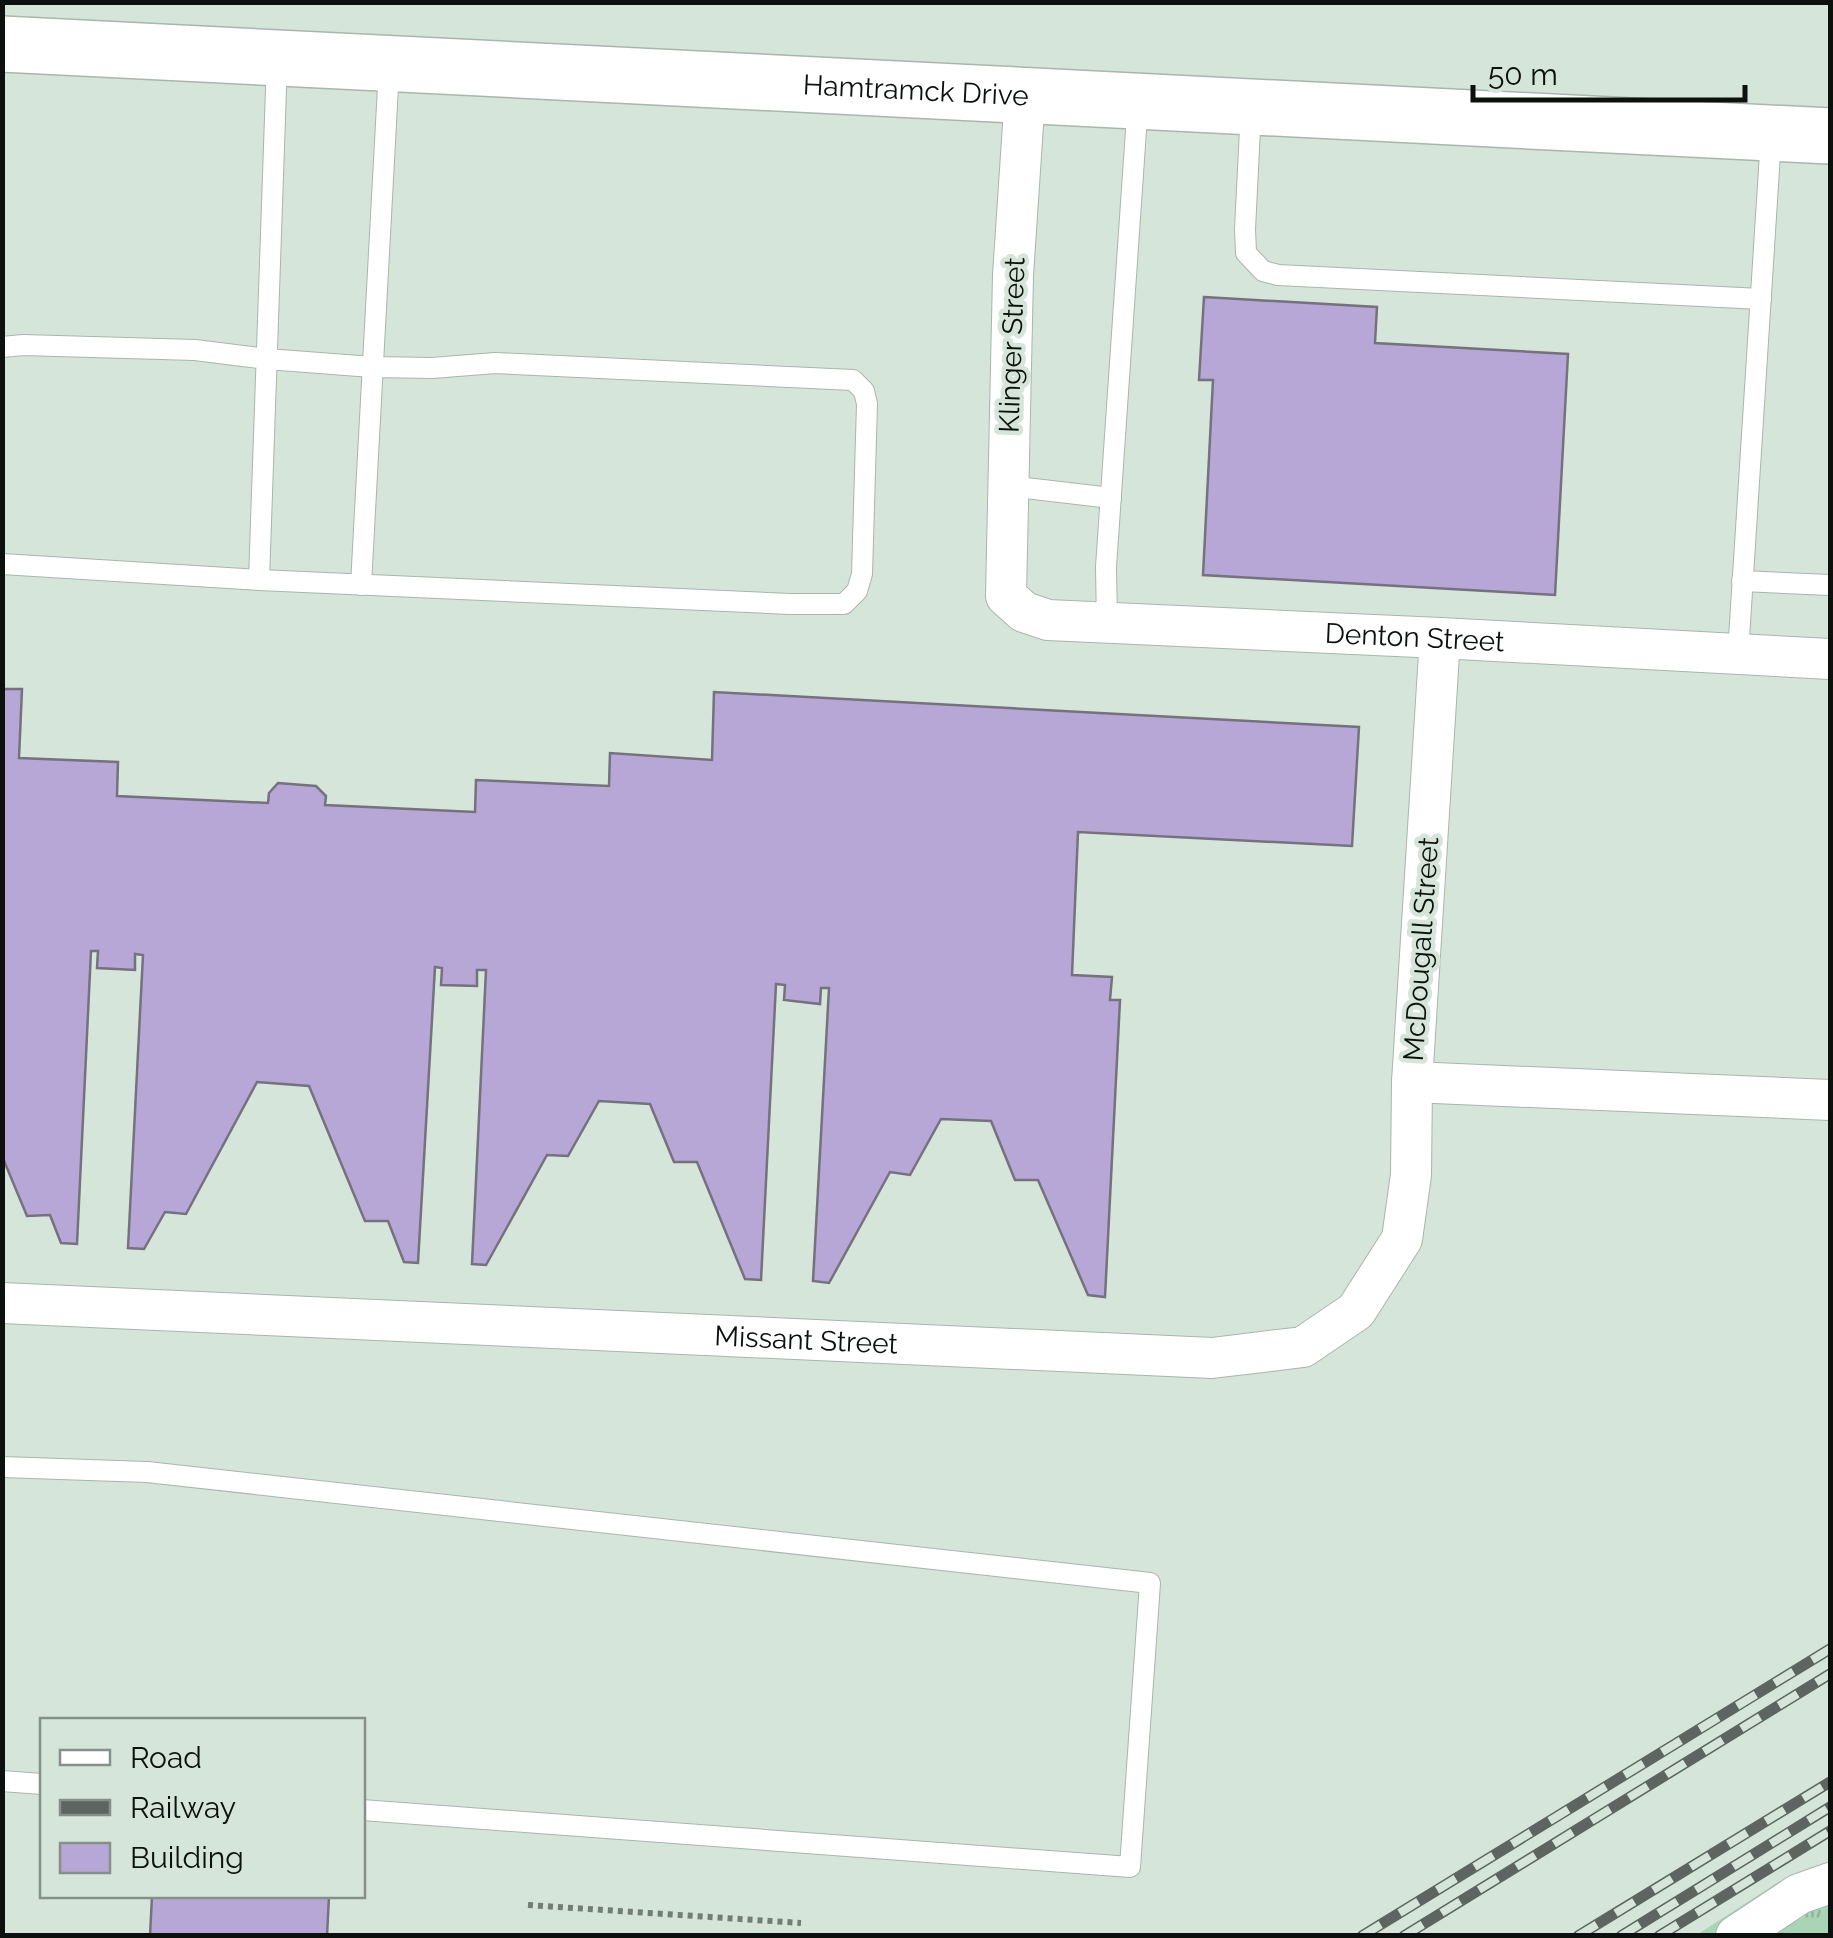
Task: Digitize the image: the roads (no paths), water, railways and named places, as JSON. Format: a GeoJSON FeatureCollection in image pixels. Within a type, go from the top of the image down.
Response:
{"type":"FeatureCollection","features":[{"type":"Feature","properties":{"kind":"street","name":"Hamtramck Drive"},"geometry":{"type":"LineString","coordinates":[[2,44],[1830,136]]}},
{"type":"Feature","properties":{"kind":"street","name":"Klinger Street"},"geometry":{"type":"LineString","coordinates":[[1006,596],[1013,275],[1026,95]]}},
{"type":"Feature","properties":{"kind":"street","name":"Denton Street"},"geometry":{"type":"LineString","coordinates":[[1006,596],[1024,612],[1048,620],[1830,660]]}},
{"type":"Feature","properties":{"kind":"street","name":"McDougall Street"},"geometry":{"type":"LineString","coordinates":[[1440,638],[1412,1082],[1830,1100]]}},
{"type":"Feature","properties":{"kind":"street","name":"Missant Street"},"geometry":{"type":"LineString","coordinates":[[2,1303],[1212,1358],[1303,1347],[1356,1311],[1402,1239],[1411,1175],[1412,1082]]}},
{"type":"Feature","properties":{"kind":"street"},"geometry":{"type":"LineString","coordinates":[[1736,1936],[1798,1894],[1830,1883]]}},
{"type":"Feature","properties":{"kind":"lane"},"geometry":{"type":"LineString","coordinates":[[260,580],[277,58]]}},
{"type":"Feature","properties":{"kind":"lane"},"geometry":{"type":"LineString","coordinates":[[361,585],[389,64]]}},
{"type":"Feature","properties":{"kind":"lane"},"geometry":{"type":"LineString","coordinates":[[1108,623],[1106,567],[1138,100]]}},
{"type":"Feature","properties":{"kind":"lane"},"geometry":{"type":"LineString","coordinates":[[1251,107],[1246,253],[1263,270],[1278,275],[1761,299]]}},
{"type":"Feature","properties":{"kind":"lane"},"geometry":{"type":"LineString","coordinates":[[1738,654],[1772,133]]}},
{"type":"Feature","properties":{"kind":"lane"},"geometry":{"type":"LineString","coordinates":[[2,347],[195,350],[372,368],[496,363],[853,380],[864,391],[867,404],[862,574],[856,591],[844,604],[361,585],[2,564]]}},
{"type":"Feature","properties":{"kind":"lane"},"geometry":{"type":"LineString","coordinates":[[1008,486],[1111,498]]}},
{"type":"Feature","properties":{"kind":"lane"},"geometry":{"type":"LineString","coordinates":[[1742,581],[1830,586]]}},
{"type":"Feature","properties":{"kind":"lane"},"geometry":{"type":"LineString","coordinates":[[2,1467],[146,1472],[1150,1583],[1130,1867],[365,1810]]}},
{"type":"Feature","properties":{"kind":"lane"},"geometry":{"type":"LineString","coordinates":[[2,1781],[40,1784]]}},
{"type":"Feature","properties":{"kind":"railway"},"geometry":{"type":"LineString","coordinates":[[1362,1936],[1830,1649]]}},
{"type":"Feature","properties":{"kind":"railway"},"geometry":{"type":"LineString","coordinates":[[1404,1936],[1830,1674]]}},
{"type":"Feature","properties":{"kind":"railway"},"geometry":{"type":"LineString","coordinates":[[1578,1936],[1830,1782]]}},
{"type":"Feature","properties":{"kind":"railway"},"geometry":{"type":"LineString","coordinates":[[1621,1936],[1830,1807]]}},
{"type":"Feature","properties":{"kind":"railway"},"geometry":{"type":"LineString","coordinates":[[1659,1936],[1830,1831]]}}]}
